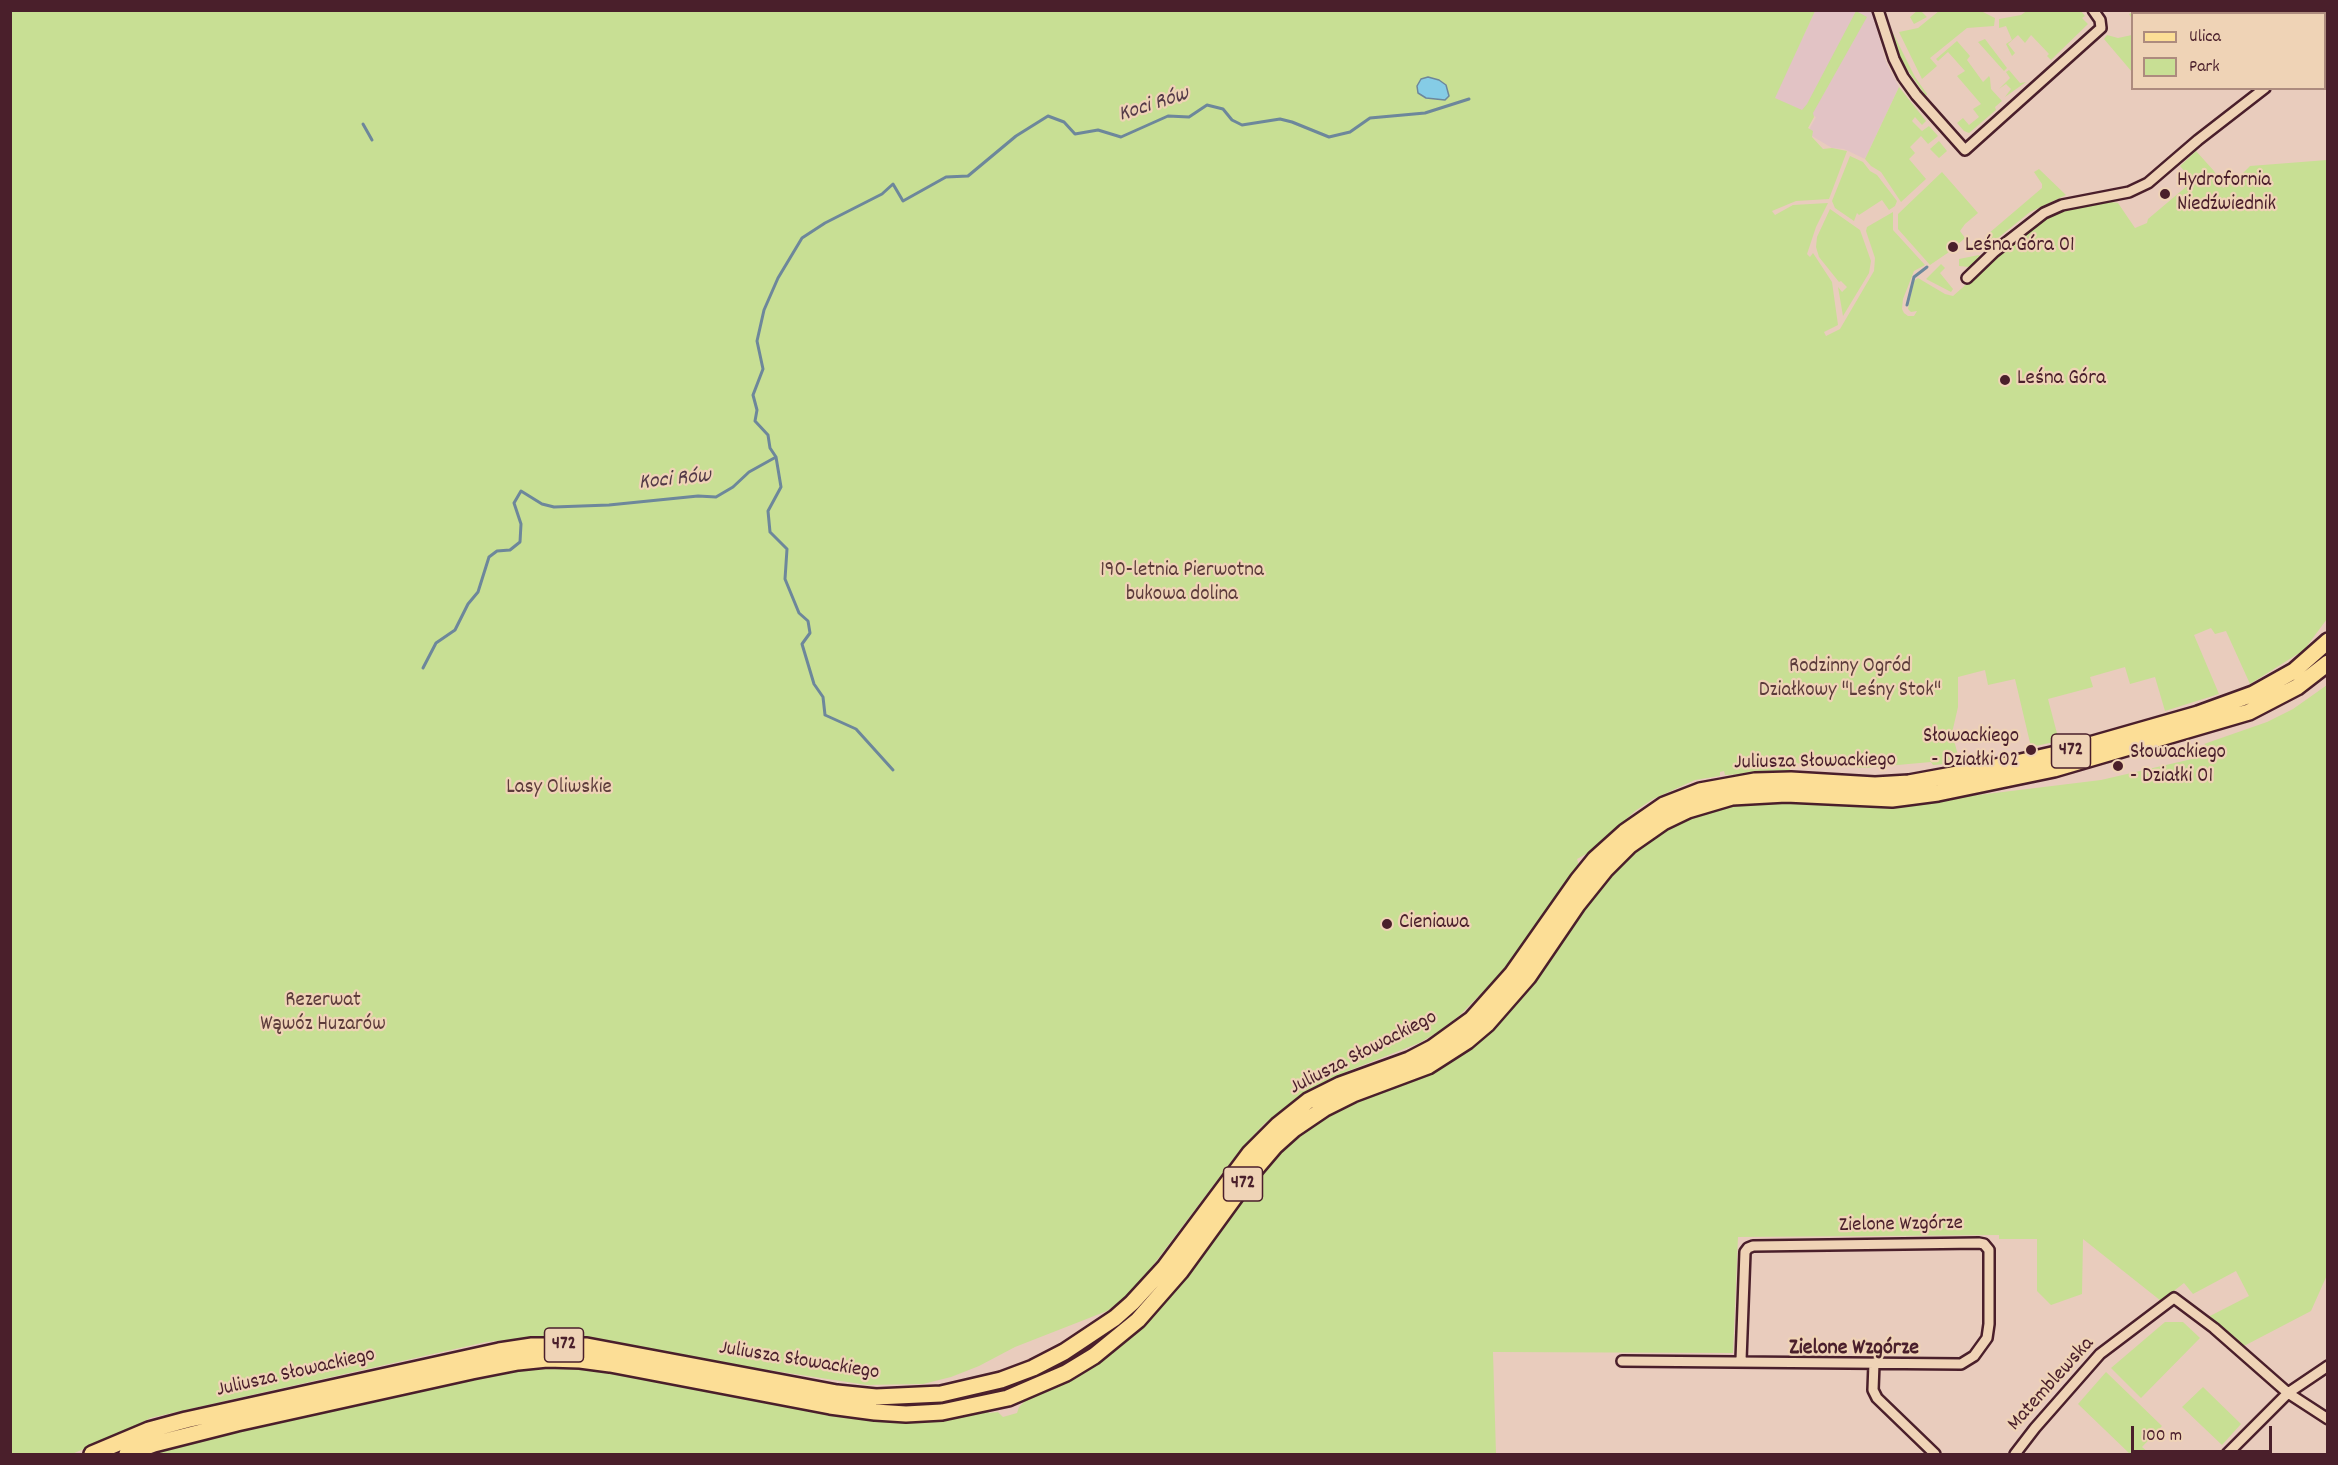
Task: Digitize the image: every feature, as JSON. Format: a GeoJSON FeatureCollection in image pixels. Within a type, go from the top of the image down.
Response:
{"type":"FeatureCollection","features":[{"type":"Feature","properties":{"kind":"main road","name":"Juliusza Słowackiego"},"geometry":{"type":"LineString","coordinates":[[127,1455],[154,1443],[335,1394],[499,1351],[532,1346],[559,1344],[587,1346],[837,1393],[876,1397],[941,1394],[1001,1380],[1033,1368],[1064,1352],[1115,1318],[1166,1267],[1250,1153],[1278,1125],[1308,1101],[1340,1085],[1432,1048],[1472,1019],[1512,974],[1595,859],[1625,832],[1664,805],[1700,791],[1745,782],[1791,780],[1875,785],[1909,783],[2012,765],[2065,752],[2198,714],[2253,694],[2294,671],[2328,641]]}},
{"type":"Feature","properties":{"kind":"main road","name":"Juliusza Słowackiego"},"geometry":{"type":"LineString","coordinates":[[384,1383],[547,1359],[610,1364],[830,1406],[875,1412],[906,1414],[942,1412],[1008,1398],[1055,1379],[1112,1343],[1138,1320],[1180,1272],[1262,1160],[1294,1129],[1324,1108],[1353,1094],[1428,1066],[1467,1041],[1487,1024],[1528,977],[1577,905],[1605,870],[1630,845],[1663,822],[1688,810],[1732,797],[1786,794],[1892,799],[1938,793],[2054,770],[2249,712],[2297,687],[2328,663]]}},
{"type":"Feature","properties":{"kind":"main road","name":"Juliusza Słowackiego"},"geometry":{"type":"LineString","coordinates":[[92,1455],[149,1431],[186,1420],[335,1394]]}},
{"type":"Feature","properties":{"kind":"street"},"geometry":{"type":"LineString","coordinates":[[1878,10],[1903,77],[1965,150],[2101,28],[2100,20],[2093,10]]}},
{"type":"Feature","properties":{"kind":"street"},"geometry":{"type":"LineString","coordinates":[[1967,278],[1994,252],[2044,213],[2062,205],[2121,194],[2148,183],[2198,140],[2262,90]]}},
{"type":"Feature","properties":{"kind":"street","name":"Zielone Wzgórze"},"geometry":{"type":"LineString","coordinates":[[1622,1361],[1741,1360],[1957,1365],[1968,1361],[1980,1350],[1987,1338],[1990,1256],[1984,1244],[1752,1246],[1745,1252],[1741,1360]]}},
{"type":"Feature","properties":{"kind":"street","name":"Matemblewska"},"geometry":{"type":"LineString","coordinates":[[2015,1455],[2035,1428],[2100,1354],[2174,1298],[2214,1328],[2288,1393]]}},
{"type":"Feature","properties":{"kind":"street"},"geometry":{"type":"LineString","coordinates":[[1874,1363],[1874,1390],[1877,1398],[1930,1453]]}},
{"type":"Feature","properties":{"kind":"street"},"geometry":{"type":"LineString","coordinates":[[2228,1455],[2288,1393],[2328,1366]]}},
{"type":"Feature","properties":{"kind":"street"},"geometry":{"type":"LineString","coordinates":[[2288,1393],[2328,1419]]}},
{"type":"Feature","properties":{"kind":"shaded area"},"geometry":{"type":"Polygon","coordinates":[[[1815,11],[1872,11],[1886,62],[1899,87],[1865,159],[1844,149],[1832,148],[1807,133],[1816,117],[1774,98],[1815,11]]]}},
{"type":"Feature","properties":{"kind":"green space"},"geometry":{"type":"Polygon","coordinates":[[[1918,10],[1927,17],[1914,24],[1910,17],[1918,10]]]}},
{"type":"Feature","properties":{"kind":"green space"},"geometry":{"type":"Polygon","coordinates":[[[2028,10],[2081,11],[2085,16],[2082,18],[2088,24],[2051,60],[2047,56],[2049,54],[2031,35],[2025,43],[2018,35],[2008,44],[2015,53],[2012,56],[2006,44],[2012,40],[2006,26],[1999,28],[1999,19],[2021,15],[2028,10]]]}},
{"type":"Feature","properties":{"kind":"green space"},"geometry":{"type":"Polygon","coordinates":[[[2136,10],[2193,12],[2132,12],[2136,10]]]}},
{"type":"Feature","properties":{"kind":"green space"},"geometry":{"type":"Polygon","coordinates":[[[2213,10],[2266,12],[2210,12],[2213,10]]]}},
{"type":"Feature","properties":{"kind":"green space","name":"Lasy Oliwskie"},"geometry":{"type":"Polygon","coordinates":[[[10,11],[1815,11],[1775,98],[1802,110],[1856,11],[1867,17],[1813,113],[1814,117],[1808,128],[1813,131],[1812,137],[1823,149],[1847,151],[1829,199],[1796,201],[1772,211],[1775,215],[1793,205],[1828,203],[1816,227],[1807,254],[1810,257],[1813,253],[1832,282],[1838,325],[1824,332],[1826,336],[1840,329],[1874,271],[1875,258],[1866,231],[1867,227],[1893,212],[1893,230],[1925,265],[1914,271],[1903,299],[1904,313],[1914,316],[1917,311],[1911,312],[1908,309],[1914,281],[1918,278],[1945,294],[1953,296],[2014,242],[2051,215],[2092,204],[2111,202],[2118,203],[2135,228],[2147,223],[2148,219],[2193,181],[2180,166],[2196,151],[2214,171],[2223,188],[2235,181],[2250,166],[2327,160],[2327,619],[2304,650],[2250,684],[2226,631],[2215,634],[2211,628],[2194,635],[2219,694],[2165,711],[2155,677],[2130,684],[2125,667],[2090,677],[2093,687],[2048,699],[2059,741],[2031,747],[2015,679],[1988,685],[1985,670],[1958,677],[1958,707],[1952,733],[1958,763],[1933,765],[1931,762],[1864,768],[1791,763],[1790,770],[1782,772],[1725,775],[1724,771],[1720,772],[1720,776],[1695,780],[1653,799],[1635,811],[1590,852],[1577,859],[1579,865],[1502,972],[1460,1015],[1419,1043],[1348,1071],[1321,1085],[1296,1099],[1264,1124],[1240,1150],[1142,1280],[1123,1299],[1107,1311],[1015,1347],[979,1366],[951,1377],[923,1384],[867,1385],[755,1368],[585,1337],[537,1337],[486,1342],[150,1418],[133,1428],[72,1454],[11,1454],[10,11]]]}},
{"type":"Feature","properties":{"kind":"green space"},"geometry":{"type":"Polygon","coordinates":[[[1939,11],[1981,11],[1995,18],[1994,26],[1967,28],[1930,58],[1937,66],[1922,79],[1899,32],[1918,28],[1939,11]]]}},
{"type":"Feature","properties":{"kind":"green space"},"geometry":{"type":"Polygon","coordinates":[[[1893,33],[1915,77],[1927,94],[1926,96],[1903,64],[1893,33]]]}},
{"type":"Feature","properties":{"kind":"green space"},"geometry":{"type":"Polygon","coordinates":[[[2107,35],[2118,38],[2131,35],[2131,71],[2104,39],[2107,35]]]}},
{"type":"Feature","properties":{"kind":"green space"},"geometry":{"type":"Polygon","coordinates":[[[1985,39],[2007,68],[2004,71],[1978,42],[1985,39]]]}},
{"type":"Feature","properties":{"kind":"green space"},"geometry":{"type":"Polygon","coordinates":[[[1957,41],[1970,56],[1967,60],[1983,82],[1989,76],[1991,89],[2002,101],[1995,107],[1996,110],[1969,133],[1957,123],[1963,118],[1969,125],[1979,117],[1973,109],[1981,104],[1957,76],[1965,71],[1948,52],[1938,61],[1936,59],[1957,41]]]}},
{"type":"Feature","properties":{"kind":"green space"},"geometry":{"type":"Polygon","coordinates":[[[2009,70],[2020,83],[2026,82],[2005,97],[2011,89],[2006,84],[1999,89],[2010,78],[2006,72],[2009,70]]]}},
{"type":"Feature","properties":{"kind":"green space"},"geometry":{"type":"Polygon","coordinates":[[[1899,87],[1926,121],[1922,125],[1915,117],[1912,121],[1922,131],[1929,126],[1938,136],[1928,144],[1921,136],[1910,147],[1915,153],[1909,159],[1926,179],[1901,202],[1881,172],[1865,159],[1899,87]]]}},
{"type":"Feature","properties":{"kind":"green space"},"geometry":{"type":"Polygon","coordinates":[[[1939,141],[1947,151],[1939,158],[1930,149],[1939,141]]]}},
{"type":"Feature","properties":{"kind":"green space"},"geometry":{"type":"Polygon","coordinates":[[[1850,156],[1863,162],[1870,171],[1877,175],[1897,201],[1895,206],[1889,210],[1882,200],[1859,215],[1857,213],[1854,221],[1835,208],[1832,201],[1850,156]]]}},
{"type":"Feature","properties":{"kind":"green space"},"geometry":{"type":"Polygon","coordinates":[[[2039,169],[2066,195],[2030,212],[1998,238],[1989,239],[1986,236],[1988,234],[2042,188],[2034,172],[2039,169]]]}},
{"type":"Feature","properties":{"kind":"green space"},"geometry":{"type":"Polygon","coordinates":[[[1942,172],[1978,213],[1960,231],[1965,238],[1930,265],[1898,229],[1898,214],[1942,172]]]}},
{"type":"Feature","properties":{"kind":"green space"},"geometry":{"type":"Polygon","coordinates":[[[1830,209],[1860,230],[1871,261],[1869,273],[1843,316],[1838,287],[1842,292],[1847,287],[1841,281],[1839,282],[1819,257],[1816,247],[1817,237],[1830,209]]]}},
{"type":"Feature","properties":{"kind":"green space"},"geometry":{"type":"Polygon","coordinates":[[[1979,255],[1981,257],[1969,267],[1959,266],[1959,259],[1979,255]]]}},
{"type":"Feature","properties":{"kind":"green space"},"geometry":{"type":"Polygon","coordinates":[[[1941,264],[1945,268],[1940,273],[1953,289],[1951,292],[1926,279],[1941,264]]]}},
{"type":"Feature","properties":{"kind":"green space"},"geometry":{"type":"Polygon","coordinates":[[[2327,685],[2327,1275],[2311,1311],[2242,1347],[2208,1317],[2249,1296],[2236,1271],[2193,1294],[2184,1283],[2161,1301],[2083,1239],[2082,1294],[2051,1305],[2037,1291],[2037,1239],[1999,1239],[1999,1235],[1738,1237],[1733,1353],[1493,1352],[1496,1454],[143,1454],[518,1368],[592,1369],[839,1414],[937,1419],[988,1410],[989,1413],[998,1412],[1003,1417],[1017,1413],[1019,1407],[1030,1396],[1090,1366],[1126,1341],[1169,1297],[1272,1158],[1296,1136],[1343,1106],[1443,1066],[1467,1050],[1494,1027],[1518,1001],[1611,871],[1656,833],[1689,817],[1726,804],[1783,801],[1888,806],[2101,780],[2218,753],[2204,744],[2267,722],[2293,709],[2327,685]]]}},
{"type":"Feature","properties":{"kind":"green space"},"geometry":{"type":"Polygon","coordinates":[[[2165,1322],[2183,1322],[2200,1338],[2141,1398],[2111,1368],[2165,1322]]]}},
{"type":"Feature","properties":{"kind":"green space"},"geometry":{"type":"Polygon","coordinates":[[[2106,1372],[2162,1426],[2142,1447],[2150,1454],[2130,1454],[2078,1404],[2106,1372]]]}},
{"type":"Feature","properties":{"kind":"green space"},"geometry":{"type":"Polygon","coordinates":[[[2203,1387],[2241,1424],[2222,1445],[2182,1407],[2203,1387]]]}},
{"type":"Feature","properties":{"kind":"water"},"geometry":{"type":"Polygon","coordinates":[[[1428,77],[1446,85],[1449,96],[1445,100],[1426,98],[1418,93],[1417,86],[1421,79],[1428,77]]]}},
{"type":"Feature","properties":{"kind":"waterway","name":"Koci Rów"},"geometry":{"type":"LineString","coordinates":[[423,668],[436,643],[455,630],[468,604],[478,592],[489,557],[497,551],[510,550],[520,542],[521,524],[514,503],[521,491],[542,504],[554,507],[609,505],[698,496],[716,497],[733,487],[749,472],[776,457],[770,448],[768,435],[755,421],[757,410],[753,395],[763,369],[757,341],[764,310],[778,278],[802,238],[825,223],[882,194],[893,184],[903,201],[946,177],[968,176],[1016,136],[1048,116],[1064,122],[1075,134],[1098,130],[1121,137],[1168,116],[1189,117],[1207,105],[1223,109],[1232,120],[1242,125],[1280,119],[1329,137],[1350,132],[1370,118],[1425,113],[1469,99]]}},
{"type":"Feature","properties":{"kind":"waterway"},"geometry":{"type":"LineString","coordinates":[[363,124],[372,140]]}},
{"type":"Feature","properties":{"kind":"waterway"},"geometry":{"type":"LineString","coordinates":[[1907,305],[1914,277],[1927,267]]}},
{"type":"Feature","properties":{"kind":"waterway"},"geometry":{"type":"LineString","coordinates":[[776,457],[781,487],[768,511],[770,532],[787,549],[785,579],[799,613],[808,621],[810,633],[802,644],[814,684],[823,697],[825,715],[856,729],[893,770]]}},
{"type":"Feature","properties":{"kind":"place","name":"Hydrofornia Niedźwiednik"},"geometry":{"type":"Point","coordinates":[2165,194]}},
{"type":"Feature","properties":{"kind":"place","name":"Leśna Góra 01"},"geometry":{"type":"Point","coordinates":[1953,247]}},
{"type":"Feature","properties":{"kind":"place","name":"Leśna Góra"},"geometry":{"type":"Point","coordinates":[2005,380]}},
{"type":"Feature","properties":{"kind":"place","name":"Słowackiego - Działki 02"},"geometry":{"type":"Point","coordinates":[2031,750]}},
{"type":"Feature","properties":{"kind":"place","name":"Słowackiego - Działki 01"},"geometry":{"type":"Point","coordinates":[2118,766]}},
{"type":"Feature","properties":{"kind":"place","name":"Cieniawa"},"geometry":{"type":"Point","coordinates":[1387,924]}},
{"type":"Feature","properties":{"kind":"district","name":"Zielone Wzgórze"},"geometry":{"type":"Point","coordinates":[1854,1350]}},
{"type":"Feature","properties":{"kind":"park label","name":"190-letnia Pierwotna bukowa dolina"},"geometry":{"type":"Point","coordinates":[1182,584]}},
{"type":"Feature","properties":{"kind":"park label","name":"Rodzinny Ogród Działkowy \"Leśny Stok\""},"geometry":{"type":"Point","coordinates":[1850,680]}},
{"type":"Feature","properties":{"kind":"park label","name":"Rezerwat Wąwóz Huzarów"},"geometry":{"type":"Point","coordinates":[323,1014]}}]}
